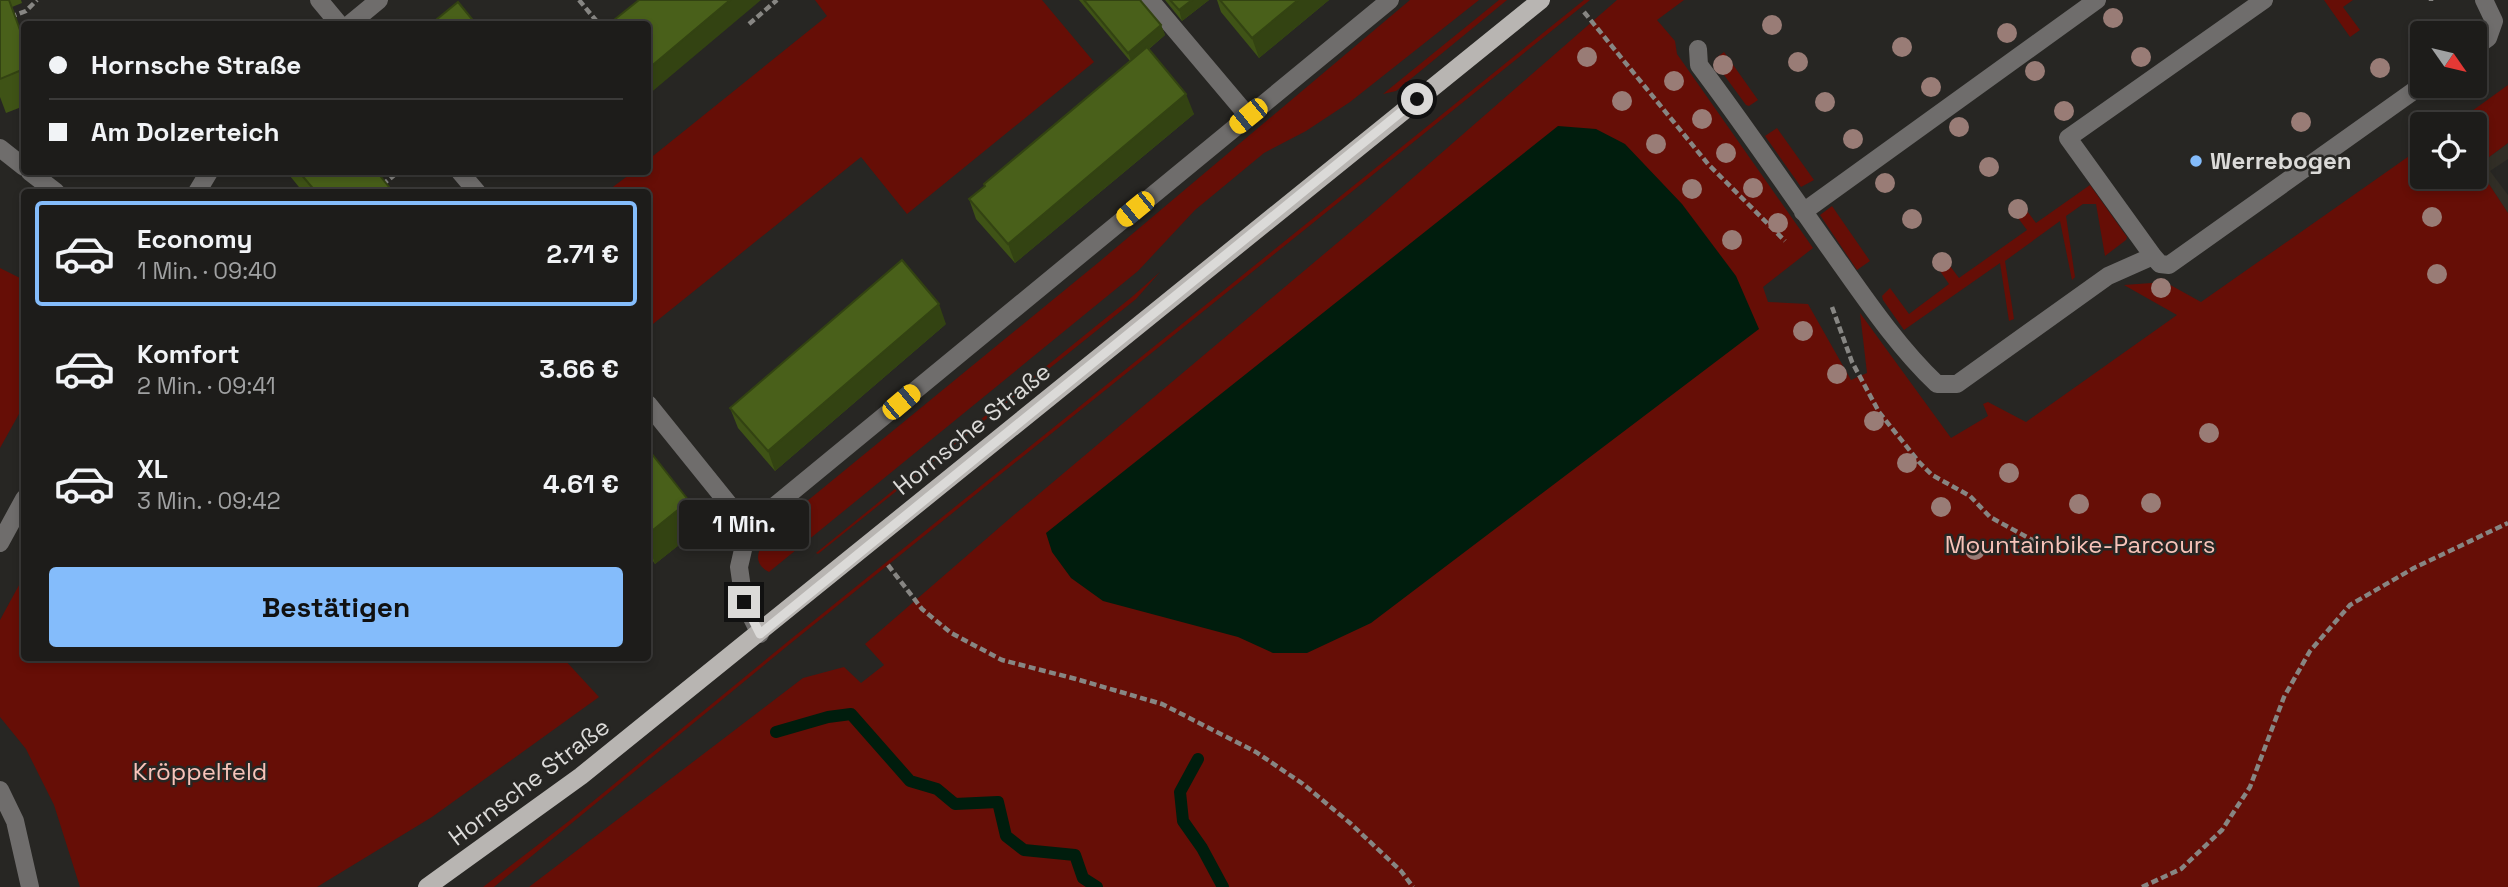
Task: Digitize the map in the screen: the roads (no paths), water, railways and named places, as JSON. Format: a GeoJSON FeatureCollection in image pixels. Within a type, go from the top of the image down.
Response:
{"type":"FeatureCollection","features":[{"type":"Feature","properties":{"kind":"main road","name":"Hornsche Straße"},"geometry":{"type":"LineString","coordinates":[[427,887],[581,776],[760,634],[1541,0]]}},
{"type":"Feature","properties":{"kind":"street"},"geometry":{"type":"LineString","coordinates":[[319,0],[336,21]]}},
{"type":"Feature","properties":{"kind":"street"},"geometry":{"type":"LineString","coordinates":[[354,21],[379,0]]}},
{"type":"Feature","properties":{"kind":"street"},"geometry":{"type":"LineString","coordinates":[[1150,0],[1248,116]]}},
{"type":"Feature","properties":{"kind":"street"},"geometry":{"type":"LineString","coordinates":[[760,634],[744,602],[738,567],[748,528],[1390,0]]}},
{"type":"Feature","properties":{"kind":"street"},"geometry":{"type":"LineString","coordinates":[[1803,212],[2097,0]]}},
{"type":"Feature","properties":{"kind":"street"},"geometry":{"type":"LineString","coordinates":[[2264,0],[2068,138],[2160,264],[2169,265],[2410,94]]}},
{"type":"Feature","properties":{"kind":"street"},"geometry":{"type":"LineString","coordinates":[[2484,0],[2494,21],[2487,33]]}},
{"type":"Feature","properties":{"kind":"street"},"geometry":{"type":"LineString","coordinates":[[1698,49],[1699,65],[1803,212],[1858,289],[1922,370],[1937,384],[1957,384],[2108,276],[2153,256]]}},
{"type":"Feature","properties":{"kind":"street"},"geometry":{"type":"LineString","coordinates":[[0,148],[21,165]]}},
{"type":"Feature","properties":{"kind":"street"},"geometry":{"type":"LineString","coordinates":[[34,175],[52,189]]}},
{"type":"Feature","properties":{"kind":"street"},"geometry":{"type":"LineString","coordinates":[[463,175],[474,189]]}},
{"type":"Feature","properties":{"kind":"street"},"geometry":{"type":"LineString","coordinates":[[651,408],[748,528]]}},
{"type":"Feature","properties":{"kind":"street"},"geometry":{"type":"LineString","coordinates":[[0,543],[21,504]]}},
{"type":"Feature","properties":{"kind":"street"},"geometry":{"type":"LineString","coordinates":[[0,790],[15,821],[30,887]]}},
{"type":"Feature","properties":{"kind":"waterway"},"geometry":{"type":"LineString","coordinates":[[776,732],[828,717],[851,714],[910,781],[937,789],[955,804],[998,802],[1006,836],[1024,850],[1075,855],[1083,878],[1097,887]]}},
{"type":"Feature","properties":{"kind":"waterway"},"geometry":{"type":"LineString","coordinates":[[1198,759],[1180,792],[1183,821],[1202,848],[1223,887]]}},
{"type":"Feature","properties":{"kind":"place","name":"Werrebogen"},"geometry":{"type":"Point","coordinates":[2196,161]}},
{"type":"Feature","properties":{"kind":"park label","name":"Mountainbike-Parcours"},"geometry":{"type":"Point","coordinates":[2080,545]}},
{"type":"Feature","properties":{"kind":"park label","name":"Kröppelfeld"},"geometry":{"type":"Point","coordinates":[200,772]}}]}
